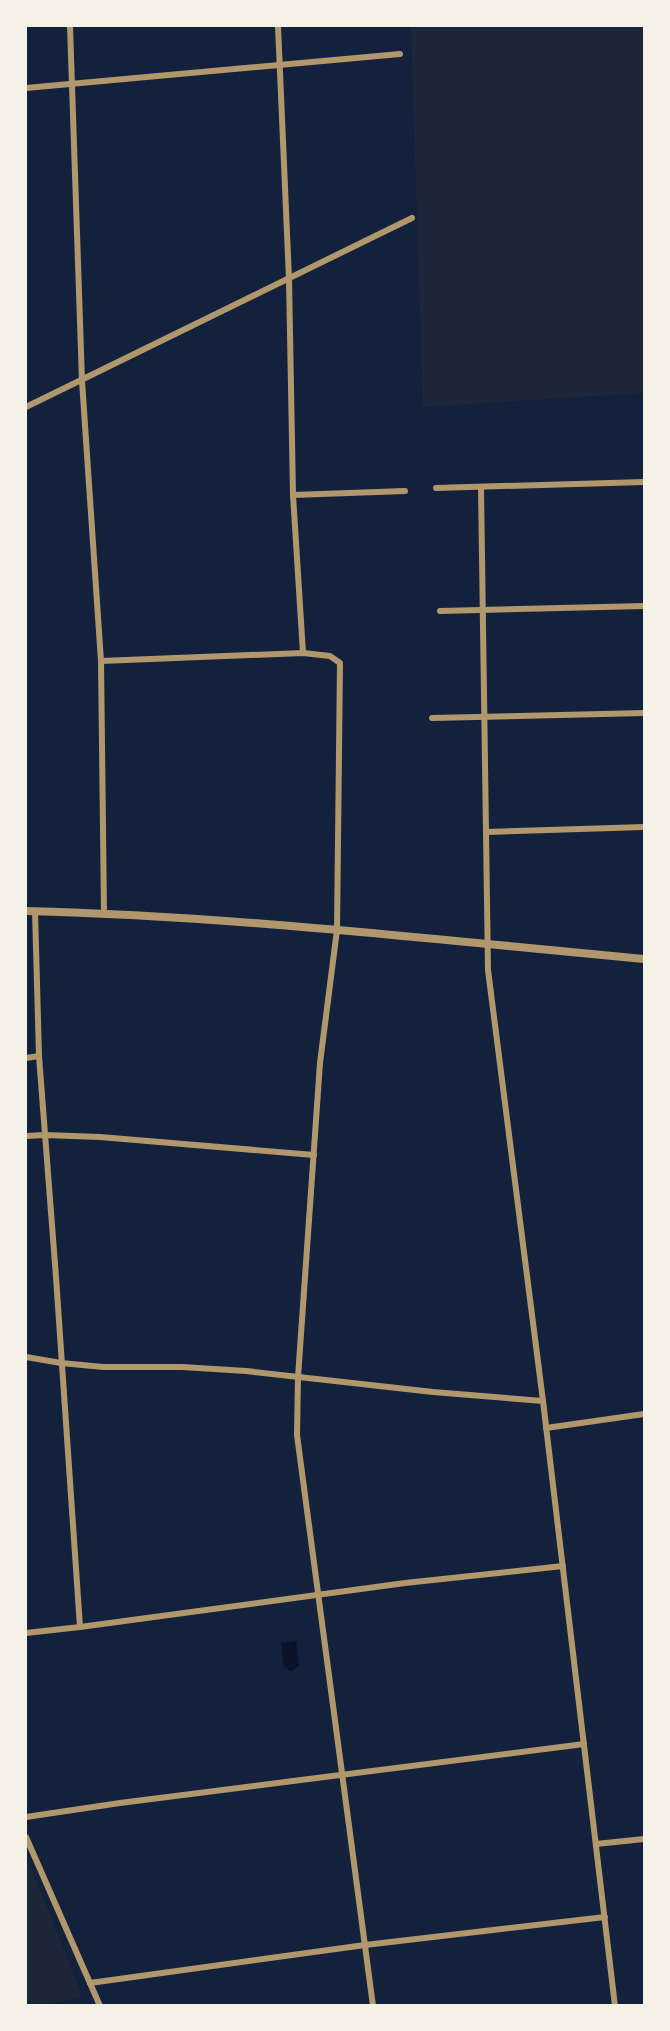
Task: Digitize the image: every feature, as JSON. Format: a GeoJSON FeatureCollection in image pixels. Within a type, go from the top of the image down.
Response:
{"type":"FeatureCollection","features":[{"type":"Feature","properties":{"kind":"street"},"geometry":{"type":"LineString","coordinates":[[70,26],[82,381],[101,661],[104,913]]}},
{"type":"Feature","properties":{"kind":"street"},"geometry":{"type":"LineString","coordinates":[[278,26],[289,279],[293,495],[303,653]]}},
{"type":"Feature","properties":{"kind":"street"},"geometry":{"type":"LineString","coordinates":[[26,88],[400,54]]}},
{"type":"Feature","properties":{"kind":"street"},"geometry":{"type":"LineString","coordinates":[[26,407],[412,218]]}},
{"type":"Feature","properties":{"kind":"street"},"geometry":{"type":"LineString","coordinates":[[436,488],[645,482]]}},
{"type":"Feature","properties":{"kind":"street"},"geometry":{"type":"LineString","coordinates":[[481,488],[488,970],[543,1401],[615,2006]]}},
{"type":"Feature","properties":{"kind":"street"},"geometry":{"type":"LineString","coordinates":[[293,495],[405,491]]}},
{"type":"Feature","properties":{"kind":"street"},"geometry":{"type":"LineString","coordinates":[[440,611],[645,606]]}},
{"type":"Feature","properties":{"kind":"street"},"geometry":{"type":"LineString","coordinates":[[101,661],[303,653],[330,656],[340,663],[337,930],[320,1063],[297,1377],[297,1435],[373,2006]]}},
{"type":"Feature","properties":{"kind":"street"},"geometry":{"type":"LineString","coordinates":[[432,718],[645,713]]}},
{"type":"Feature","properties":{"kind":"street"},"geometry":{"type":"LineString","coordinates":[[486,832],[645,827]]}},
{"type":"Feature","properties":{"kind":"street"},"geometry":{"type":"LineString","coordinates":[[26,911],[104,913],[337,930],[645,959]]}},
{"type":"Feature","properties":{"kind":"street"},"geometry":{"type":"LineString","coordinates":[[35,911],[39,1056],[80,1627]]}},
{"type":"Feature","properties":{"kind":"street"},"geometry":{"type":"LineString","coordinates":[[26,1058],[39,1056]]}},
{"type":"Feature","properties":{"kind":"street"},"geometry":{"type":"LineString","coordinates":[[26,1136],[45,1134],[314,1155]]}},
{"type":"Feature","properties":{"kind":"street"},"geometry":{"type":"LineString","coordinates":[[26,1357],[103,1367],[182,1367],[543,1401]]}},
{"type":"Feature","properties":{"kind":"street"},"geometry":{"type":"LineString","coordinates":[[546,1428],[645,1414]]}},
{"type":"Feature","properties":{"kind":"street"},"geometry":{"type":"LineString","coordinates":[[26,1633],[318,1594],[563,1566]]}},
{"type":"Feature","properties":{"kind":"street"},"geometry":{"type":"LineString","coordinates":[[26,1817],[584,1744]]}},
{"type":"Feature","properties":{"kind":"street"},"geometry":{"type":"LineString","coordinates":[[26,1836],[100,2006]]}},
{"type":"Feature","properties":{"kind":"street"},"geometry":{"type":"LineString","coordinates":[[596,1845],[645,1839]]}},
{"type":"Feature","properties":{"kind":"street"},"geometry":{"type":"LineString","coordinates":[[90,1983],[365,1945],[605,1917]]}},
{"type":"Feature","properties":{"kind":"shaded area"},"geometry":{"type":"Polygon","coordinates":[[[411,26],[644,26],[644,393],[423,407],[411,26]]]}},
{"type":"Feature","properties":{"kind":"shaded area"},"geometry":{"type":"Polygon","coordinates":[[[296,1641],[299,1666],[291,1671],[284,1667],[281,1643],[296,1641]]]}},
{"type":"Feature","properties":{"kind":"shaded area"},"geometry":{"type":"Polygon","coordinates":[[[26,1855],[82,1996],[46,2005],[26,2005],[26,1855]]]}}]}
